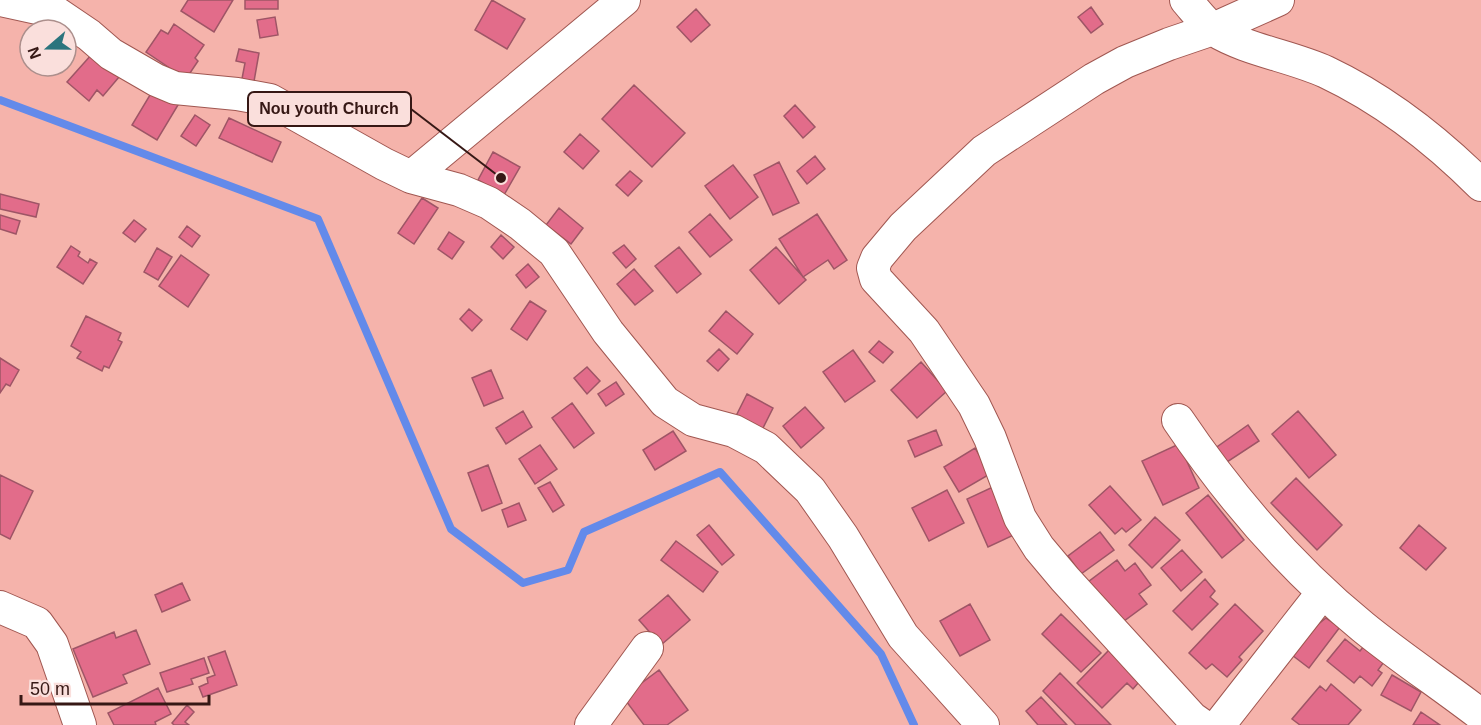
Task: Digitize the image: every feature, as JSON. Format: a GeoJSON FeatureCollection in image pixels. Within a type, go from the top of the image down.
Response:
{"type":"FeatureCollection","features":[{"type":"Feature","properties":{"kind":"street"},"geometry":{"type":"LineString","coordinates":[[1,0],[55,12],[89,35],[111,54],[175,88],[237,94],[270,100],[384,164],[411,177],[459,190],[479,199],[520,224],[554,252],[608,332],[664,402],[693,420],[734,431],[766,448],[810,490],[843,537],[903,636],[983,725]]}},
{"type":"Feature","properties":{"kind":"street"},"geometry":{"type":"LineString","coordinates":[[411,177],[624,0]]}},
{"type":"Feature","properties":{"kind":"street"},"geometry":{"type":"LineString","coordinates":[[1186,0],[1213,29],[1261,51],[1294,60],[1326,73],[1396,112],[1461,164],[1481,185]]}},
{"type":"Feature","properties":{"kind":"street"},"geometry":{"type":"LineString","coordinates":[[1202,725],[1192,718],[1039,548],[1020,518],[990,438],[974,405],[924,331],[876,279],[873,268],[877,258],[903,227],[984,151],[1094,79],[1125,62],[1213,29],[1278,0]]}},
{"type":"Feature","properties":{"kind":"street"},"geometry":{"type":"LineString","coordinates":[[1178,420],[1208,465],[1261,531],[1323,592],[1364,628],[1481,714]]}},
{"type":"Feature","properties":{"kind":"street"},"geometry":{"type":"LineString","coordinates":[[1219,725],[1323,592]]}},
{"type":"Feature","properties":{"kind":"street"},"geometry":{"type":"LineString","coordinates":[[0,607],[37,623],[52,644],[80,725]]}},
{"type":"Feature","properties":{"kind":"street"},"geometry":{"type":"LineString","coordinates":[[591,725],[647,648]]}},
{"type":"Feature","properties":{"kind":"building"},"geometry":{"type":"Polygon","coordinates":[[[188,0],[233,0],[214,32],[181,11],[188,0]]]}},
{"type":"Feature","properties":{"kind":"building"},"geometry":{"type":"Polygon","coordinates":[[[245,0],[278,0],[278,9],[245,9],[245,0]]]}},
{"type":"Feature","properties":{"kind":"building"},"geometry":{"type":"Polygon","coordinates":[[[492,0],[525,19],[507,49],[475,30],[492,0]]]}},
{"type":"Feature","properties":{"kind":"building"},"geometry":{"type":"Polygon","coordinates":[[[1091,7],[1103,24],[1091,33],[1078,17],[1091,7]]]}},
{"type":"Feature","properties":{"kind":"building"},"geometry":{"type":"Polygon","coordinates":[[[696,9],[710,25],[691,42],[677,27],[696,9]]]}},
{"type":"Feature","properties":{"kind":"building"},"geometry":{"type":"Polygon","coordinates":[[[275,17],[278,35],[260,38],[257,20],[275,17]]]}},
{"type":"Feature","properties":{"kind":"building"},"geometry":{"type":"Polygon","coordinates":[[[174,24],[204,45],[195,58],[198,61],[186,79],[146,52],[161,30],[168,34],[174,24]]]}},
{"type":"Feature","properties":{"kind":"building"},"geometry":{"type":"Polygon","coordinates":[[[239,49],[259,53],[253,87],[241,84],[245,63],[236,61],[239,49]]]}},
{"type":"Feature","properties":{"kind":"building"},"geometry":{"type":"Polygon","coordinates":[[[92,54],[119,77],[103,96],[97,90],[89,101],[67,82],[71,78],[78,78],[78,70],[92,54]]]}},
{"type":"Feature","properties":{"kind":"building"},"geometry":{"type":"Polygon","coordinates":[[[634,85],[685,133],[652,167],[602,119],[634,85]]]}},
{"type":"Feature","properties":{"kind":"building"},"geometry":{"type":"Polygon","coordinates":[[[153,90],[178,105],[157,140],[132,125],[153,90]]]}},
{"type":"Feature","properties":{"kind":"building"},"geometry":{"type":"Polygon","coordinates":[[[795,105],[815,127],[803,138],[784,116],[795,105]]]}},
{"type":"Feature","properties":{"kind":"building"},"geometry":{"type":"Polygon","coordinates":[[[195,115],[210,125],[196,146],[181,136],[195,115]]]}},
{"type":"Feature","properties":{"kind":"building"},"geometry":{"type":"Polygon","coordinates":[[[229,118],[281,142],[272,162],[219,138],[229,118]]]}},
{"type":"Feature","properties":{"kind":"building"},"geometry":{"type":"Polygon","coordinates":[[[580,134],[599,151],[583,169],[564,152],[580,134]]]}},
{"type":"Feature","properties":{"kind":"building"},"geometry":{"type":"Polygon","coordinates":[[[493,152],[520,167],[504,195],[478,180],[493,152]]]}},
{"type":"Feature","properties":{"kind":"building"},"geometry":{"type":"Polygon","coordinates":[[[815,156],[825,169],[807,184],[797,171],[815,156]]]}},
{"type":"Feature","properties":{"kind":"building"},"geometry":{"type":"Polygon","coordinates":[[[779,162],[799,203],[773,215],[754,175],[779,162]]]}},
{"type":"Feature","properties":{"kind":"building"},"geometry":{"type":"Polygon","coordinates":[[[733,165],[758,197],[730,219],[705,186],[733,165]]]}},
{"type":"Feature","properties":{"kind":"building"},"geometry":{"type":"Polygon","coordinates":[[[630,171],[642,181],[628,196],[616,185],[630,171]]]}},
{"type":"Feature","properties":{"kind":"building"},"geometry":{"type":"Polygon","coordinates":[[[0,194],[39,204],[36,217],[0,209],[0,194]]]}},
{"type":"Feature","properties":{"kind":"building"},"geometry":{"type":"Polygon","coordinates":[[[422,198],[438,208],[414,244],[398,233],[422,198]]]}},
{"type":"Feature","properties":{"kind":"building"},"geometry":{"type":"Polygon","coordinates":[[[559,208],[583,228],[571,244],[546,225],[559,208]]]}},
{"type":"Feature","properties":{"kind":"building"},"geometry":{"type":"Polygon","coordinates":[[[710,214],[732,240],[710,257],[689,232],[710,214]]]}},
{"type":"Feature","properties":{"kind":"building"},"geometry":{"type":"Polygon","coordinates":[[[817,214],[847,260],[834,269],[828,260],[803,277],[779,239],[817,214]]]}},
{"type":"Feature","properties":{"kind":"building"},"geometry":{"type":"Polygon","coordinates":[[[0,215],[20,221],[16,234],[0,229],[0,215]]]}},
{"type":"Feature","properties":{"kind":"building"},"geometry":{"type":"Polygon","coordinates":[[[134,220],[146,229],[135,242],[123,233],[134,220]]]}},
{"type":"Feature","properties":{"kind":"building"},"geometry":{"type":"Polygon","coordinates":[[[187,226],[200,236],[192,247],[179,237],[187,226]]]}},
{"type":"Feature","properties":{"kind":"building"},"geometry":{"type":"Polygon","coordinates":[[[449,232],[464,242],[452,259],[438,249],[449,232]]]}},
{"type":"Feature","properties":{"kind":"building"},"geometry":{"type":"Polygon","coordinates":[[[501,235],[514,247],[503,259],[491,247],[501,235]]]}},
{"type":"Feature","properties":{"kind":"building"},"geometry":{"type":"Polygon","coordinates":[[[624,245],[636,259],[626,268],[613,253],[624,245]]]}},
{"type":"Feature","properties":{"kind":"building"},"geometry":{"type":"Polygon","coordinates":[[[71,246],[80,252],[78,256],[88,263],[90,259],[97,263],[83,284],[57,267],[71,246]]]}},
{"type":"Feature","properties":{"kind":"building"},"geometry":{"type":"Polygon","coordinates":[[[679,247],[701,274],[677,293],[655,266],[679,247]]]}},
{"type":"Feature","properties":{"kind":"building"},"geometry":{"type":"Polygon","coordinates":[[[776,247],[806,280],[779,304],[750,270],[776,247]]]}},
{"type":"Feature","properties":{"kind":"building"},"geometry":{"type":"Polygon","coordinates":[[[157,248],[172,257],[158,280],[144,272],[157,248]]]}},
{"type":"Feature","properties":{"kind":"building"},"geometry":{"type":"Polygon","coordinates":[[[181,255],[209,275],[188,307],[159,286],[181,255]]]}},
{"type":"Feature","properties":{"kind":"building"},"geometry":{"type":"Polygon","coordinates":[[[528,264],[539,277],[526,288],[516,275],[528,264]]]}},
{"type":"Feature","properties":{"kind":"building"},"geometry":{"type":"Polygon","coordinates":[[[634,269],[653,291],[635,305],[617,284],[634,269]]]}},
{"type":"Feature","properties":{"kind":"building"},"geometry":{"type":"Polygon","coordinates":[[[530,301],[546,311],[527,340],[511,329],[530,301]]]}},
{"type":"Feature","properties":{"kind":"building"},"geometry":{"type":"Polygon","coordinates":[[[469,309],[482,320],[472,331],[460,319],[469,309]]]}},
{"type":"Feature","properties":{"kind":"building"},"geometry":{"type":"Polygon","coordinates":[[[726,311],[753,334],[737,354],[709,331],[726,311]]]}},
{"type":"Feature","properties":{"kind":"building"},"geometry":{"type":"Polygon","coordinates":[[[86,316],[121,333],[118,340],[122,342],[109,368],[104,366],[102,371],[77,358],[81,352],[71,346],[86,316]]]}},
{"type":"Feature","properties":{"kind":"building"},"geometry":{"type":"Polygon","coordinates":[[[879,341],[893,352],[883,363],[869,352],[879,341]]]}},
{"type":"Feature","properties":{"kind":"building"},"geometry":{"type":"Polygon","coordinates":[[[719,349],[729,359],[718,371],[707,361],[719,349]]]}},
{"type":"Feature","properties":{"kind":"building"},"geometry":{"type":"Polygon","coordinates":[[[853,350],[875,381],[845,402],[823,372],[853,350]]]}},
{"type":"Feature","properties":{"kind":"building"},"geometry":{"type":"Polygon","coordinates":[[[0,358],[19,370],[10,386],[6,384],[0,393],[0,358]]]}},
{"type":"Feature","properties":{"kind":"building"},"geometry":{"type":"Polygon","coordinates":[[[921,362],[947,391],[917,418],[891,390],[921,362]]]}},
{"type":"Feature","properties":{"kind":"building"},"geometry":{"type":"Polygon","coordinates":[[[587,367],[600,381],[587,394],[574,378],[587,367]]]}},
{"type":"Feature","properties":{"kind":"building"},"geometry":{"type":"Polygon","coordinates":[[[491,370],[503,398],[484,406],[472,378],[491,370]]]}},
{"type":"Feature","properties":{"kind":"building"},"geometry":{"type":"Polygon","coordinates":[[[616,382],[624,394],[606,406],[598,394],[616,382]]]}},
{"type":"Feature","properties":{"kind":"building"},"geometry":{"type":"Polygon","coordinates":[[[747,394],[773,408],[762,430],[736,416],[747,394]]]}},
{"type":"Feature","properties":{"kind":"building"},"geometry":{"type":"Polygon","coordinates":[[[572,403],[594,433],[574,448],[552,418],[572,403]]]}},
{"type":"Feature","properties":{"kind":"building"},"geometry":{"type":"Polygon","coordinates":[[[805,407],[824,428],[801,448],[783,426],[805,407]]]}},
{"type":"Feature","properties":{"kind":"building"},"geometry":{"type":"Polygon","coordinates":[[[523,411],[532,427],[506,444],[496,428],[523,411]]]}},
{"type":"Feature","properties":{"kind":"building"},"geometry":{"type":"Polygon","coordinates":[[[1298,411],[1336,455],[1309,478],[1272,434],[1298,411]]]}},
{"type":"Feature","properties":{"kind":"building"},"geometry":{"type":"Polygon","coordinates":[[[1248,425],[1259,441],[1224,464],[1214,449],[1248,425]]]}},
{"type":"Feature","properties":{"kind":"building"},"geometry":{"type":"Polygon","coordinates":[[[936,430],[942,445],[915,457],[908,441],[936,430]]]}},
{"type":"Feature","properties":{"kind":"building"},"geometry":{"type":"Polygon","coordinates":[[[673,431],[686,451],[655,470],[643,450],[673,431]]]}},
{"type":"Feature","properties":{"kind":"building"},"geometry":{"type":"Polygon","coordinates":[[[1179,444],[1199,488],[1163,505],[1142,461],[1179,444]]]}},
{"type":"Feature","properties":{"kind":"building"},"geometry":{"type":"Polygon","coordinates":[[[540,445],[557,469],[535,484],[519,459],[540,445]]]}},
{"type":"Feature","properties":{"kind":"building"},"geometry":{"type":"Polygon","coordinates":[[[975,448],[990,474],[959,492],[944,467],[975,448]]]}},
{"type":"Feature","properties":{"kind":"building"},"geometry":{"type":"Polygon","coordinates":[[[488,465],[502,503],[482,511],[468,473],[488,465]]]}},
{"type":"Feature","properties":{"kind":"building"},"geometry":{"type":"Polygon","coordinates":[[[0,475],[33,491],[10,539],[0,534],[0,475]]]}},
{"type":"Feature","properties":{"kind":"building"},"geometry":{"type":"Polygon","coordinates":[[[1296,478],[1342,525],[1317,550],[1271,503],[1296,478]]]}},
{"type":"Feature","properties":{"kind":"building"},"geometry":{"type":"Polygon","coordinates":[[[550,482],[564,505],[553,512],[538,488],[550,482]]]}},
{"type":"Feature","properties":{"kind":"building"},"geometry":{"type":"Polygon","coordinates":[[[995,486],[1016,534],[988,547],[967,499],[995,486]]]}},
{"type":"Feature","properties":{"kind":"building"},"geometry":{"type":"Polygon","coordinates":[[[1110,486],[1141,520],[1126,532],[1122,528],[1115,534],[1089,505],[1110,486]]]}},
{"type":"Feature","properties":{"kind":"building"},"geometry":{"type":"Polygon","coordinates":[[[947,490],[964,523],[929,541],[912,508],[947,490]]]}},
{"type":"Feature","properties":{"kind":"building"},"geometry":{"type":"Polygon","coordinates":[[[1208,495],[1244,540],[1222,558],[1186,513],[1208,495]]]}},
{"type":"Feature","properties":{"kind":"building"},"geometry":{"type":"Polygon","coordinates":[[[519,503],[526,520],[508,527],[502,510],[519,503]]]}},
{"type":"Feature","properties":{"kind":"building"},"geometry":{"type":"Polygon","coordinates":[[[1155,517],[1180,540],[1152,568],[1129,545],[1155,517]]]}},
{"type":"Feature","properties":{"kind":"building"},"geometry":{"type":"Polygon","coordinates":[[[709,525],[734,555],[722,565],[697,535],[709,525]]]}},
{"type":"Feature","properties":{"kind":"building"},"geometry":{"type":"Polygon","coordinates":[[[1419,525],[1446,548],[1426,570],[1400,548],[1419,525]]]}},
{"type":"Feature","properties":{"kind":"building"},"geometry":{"type":"Polygon","coordinates":[[[1100,532],[1114,550],[1081,574],[1068,556],[1100,532]]]}},
{"type":"Feature","properties":{"kind":"building"},"geometry":{"type":"Polygon","coordinates":[[[676,541],[718,572],[703,592],[661,560],[676,541]]]}},
{"type":"Feature","properties":{"kind":"building"},"geometry":{"type":"Polygon","coordinates":[[[1182,550],[1202,572],[1181,591],[1161,568],[1182,550]]]}},
{"type":"Feature","properties":{"kind":"building"},"geometry":{"type":"Polygon","coordinates":[[[1117,560],[1125,571],[1135,563],[1151,585],[1139,594],[1147,604],[1120,624],[1088,582],[1117,560]]]}},
{"type":"Feature","properties":{"kind":"building"},"geometry":{"type":"Polygon","coordinates":[[[1205,579],[1215,591],[1210,597],[1218,604],[1192,630],[1173,611],[1205,579]]]}},
{"type":"Feature","properties":{"kind":"building"},"geometry":{"type":"Polygon","coordinates":[[[182,583],[190,600],[162,612],[155,595],[182,583]]]}},
{"type":"Feature","properties":{"kind":"building"},"geometry":{"type":"Polygon","coordinates":[[[668,595],[690,620],[661,645],[639,620],[668,595]]]}},
{"type":"Feature","properties":{"kind":"building"},"geometry":{"type":"Polygon","coordinates":[[[970,604],[990,640],[960,656],[940,621],[970,604]]]}},
{"type":"Feature","properties":{"kind":"building"},"geometry":{"type":"Polygon","coordinates":[[[1235,604],[1263,631],[1239,657],[1242,660],[1227,677],[1212,664],[1206,669],[1189,653],[1235,604]]]}},
{"type":"Feature","properties":{"kind":"building"},"geometry":{"type":"Polygon","coordinates":[[[1061,614],[1101,653],[1081,672],[1042,634],[1061,614]]]}},
{"type":"Feature","properties":{"kind":"building"},"geometry":{"type":"Polygon","coordinates":[[[1326,618],[1340,627],[1309,668],[1288,652],[1326,618]]]}},
{"type":"Feature","properties":{"kind":"building"},"geometry":{"type":"Polygon","coordinates":[[[136,630],[150,664],[123,675],[127,683],[93,697],[73,649],[114,632],[116,638],[136,630]]]}},
{"type":"Feature","properties":{"kind":"building"},"geometry":{"type":"Polygon","coordinates":[[[1345,639],[1360,651],[1364,646],[1384,662],[1378,670],[1382,673],[1372,686],[1360,676],[1354,683],[1327,661],[1345,639]]]}},
{"type":"Feature","properties":{"kind":"building"},"geometry":{"type":"Polygon","coordinates":[[[1112,647],[1139,682],[1133,689],[1127,683],[1102,708],[1077,683],[1112,647]]]}},
{"type":"Feature","properties":{"kind":"building"},"geometry":{"type":"Polygon","coordinates":[[[225,651],[237,685],[203,697],[199,687],[208,683],[207,678],[215,675],[208,657],[225,651]]]}},
{"type":"Feature","properties":{"kind":"building"},"geometry":{"type":"Polygon","coordinates":[[[204,658],[209,673],[191,679],[193,684],[167,692],[160,673],[204,658]]]}},
{"type":"Feature","properties":{"kind":"building"},"geometry":{"type":"Polygon","coordinates":[[[659,670],[688,710],[667,725],[644,725],[623,697],[659,670]]]}},
{"type":"Feature","properties":{"kind":"building"},"geometry":{"type":"Polygon","coordinates":[[[1060,673],[1111,725],[1076,725],[1043,691],[1060,673]]]}},
{"type":"Feature","properties":{"kind":"building"},"geometry":{"type":"Polygon","coordinates":[[[1392,675],[1421,692],[1411,711],[1381,695],[1392,675]]]}},
{"type":"Feature","properties":{"kind":"building"},"geometry":{"type":"Polygon","coordinates":[[[1331,684],[1361,710],[1348,725],[1300,725],[1292,719],[1320,686],[1326,691],[1331,684]]]}},
{"type":"Feature","properties":{"kind":"building"},"geometry":{"type":"Polygon","coordinates":[[[158,688],[171,714],[155,722],[156,725],[114,725],[108,713],[158,688]]]}},
{"type":"Feature","properties":{"kind":"building"},"geometry":{"type":"Polygon","coordinates":[[[1041,697],[1067,725],[1038,725],[1026,711],[1041,697]]]}},
{"type":"Feature","properties":{"kind":"building"},"geometry":{"type":"Polygon","coordinates":[[[187,705],[194,712],[185,722],[189,725],[174,725],[172,723],[187,705]]]}},
{"type":"Feature","properties":{"kind":"building"},"geometry":{"type":"Polygon","coordinates":[[[1421,712],[1440,725],[1413,725],[1421,712]]]}},
{"type":"Feature","properties":{"kind":"waterway"},"geometry":{"type":"LineString","coordinates":[[0,100],[318,219],[451,529],[523,583],[568,570],[584,532],[720,472],[881,654],[914,725]]}},
{"type":"Feature","properties":{"kind":"place","name":"Nou youth Church"},"geometry":{"type":"Point","coordinates":[501,178]}}]}
